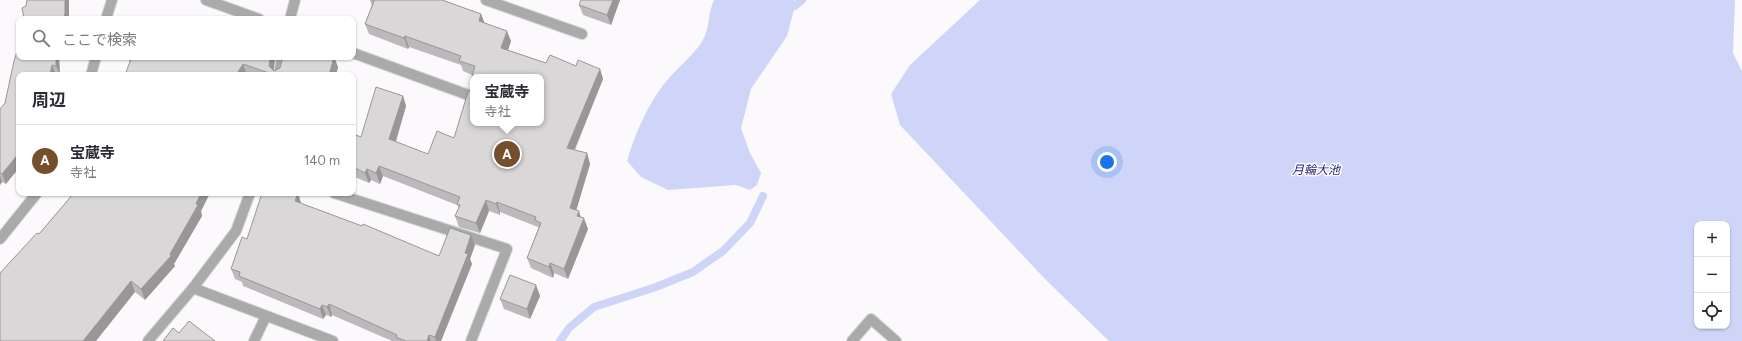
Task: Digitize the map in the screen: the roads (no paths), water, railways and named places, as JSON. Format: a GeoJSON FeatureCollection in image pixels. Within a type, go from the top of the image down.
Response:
{"type":"FeatureCollection","features":[{"type":"Feature","properties":{"kind":"street"},"geometry":{"type":"LineString","coordinates":[[107,16],[112,0]]}},
{"type":"Feature","properties":{"kind":"street"},"geometry":{"type":"LineString","coordinates":[[206,0],[251,16]]}},
{"type":"Feature","properties":{"kind":"street"},"geometry":{"type":"LineString","coordinates":[[291,16],[295,0]]}},
{"type":"Feature","properties":{"kind":"street"},"geometry":{"type":"LineString","coordinates":[[486,0],[582,34]]}},
{"type":"Feature","properties":{"kind":"street"},"geometry":{"type":"LineString","coordinates":[[356,54],[470,96]]}},
{"type":"Feature","properties":{"kind":"street"},"geometry":{"type":"LineString","coordinates":[[92,72],[95,60]]}},
{"type":"Feature","properties":{"kind":"street"},"geometry":{"type":"LineString","coordinates":[[280,72],[282,60]]}},
{"type":"Feature","properties":{"kind":"street"},"geometry":{"type":"LineString","coordinates":[[0,239],[35,196]]}},
{"type":"Feature","properties":{"kind":"street"},"geometry":{"type":"LineString","coordinates":[[148,341],[193,288],[236,231],[249,196]]}},
{"type":"Feature","properties":{"kind":"street"},"geometry":{"type":"LineString","coordinates":[[343,196],[507,249],[471,341]]}},
{"type":"Feature","properties":{"kind":"street"},"geometry":{"type":"LineString","coordinates":[[193,288],[333,341]]}},
{"type":"Feature","properties":{"kind":"street"},"geometry":{"type":"LineString","coordinates":[[254,341],[266,316]]}},
{"type":"Feature","properties":{"kind":"street"},"geometry":{"type":"LineString","coordinates":[[852,341],[871,319],[896,341]]}},
{"type":"Feature","properties":{"kind":"water"},"geometry":{"type":"Polygon","coordinates":[[[714,0],[794,0],[795,6],[787,36],[751,89],[741,128],[750,153],[761,173],[757,185],[750,190],[736,185],[668,190],[641,177],[627,161],[638,131],[652,102],[664,84],[695,51],[703,40],[714,0]]]}},
{"type":"Feature","properties":{"kind":"water","name":"月輪大池"},"geometry":{"type":"Polygon","coordinates":[[[980,0],[1735,0],[1733,53],[1742,71],[1742,341],[1109,341],[1046,280],[900,125],[891,94],[910,65],[980,0]]]}},
{"type":"Feature","properties":{"kind":"waterway"},"geometry":{"type":"LineString","coordinates":[[795,6],[802,0]]}},
{"type":"Feature","properties":{"kind":"waterway"},"geometry":{"type":"LineString","coordinates":[[560,341],[569,328],[594,307],[656,287],[693,272],[723,251],[750,223],[763,196]]}},
{"type":"Feature","properties":{"kind":"place","name":"宝蔵寺"},"geometry":{"type":"Point","coordinates":[507,154]}}]}
